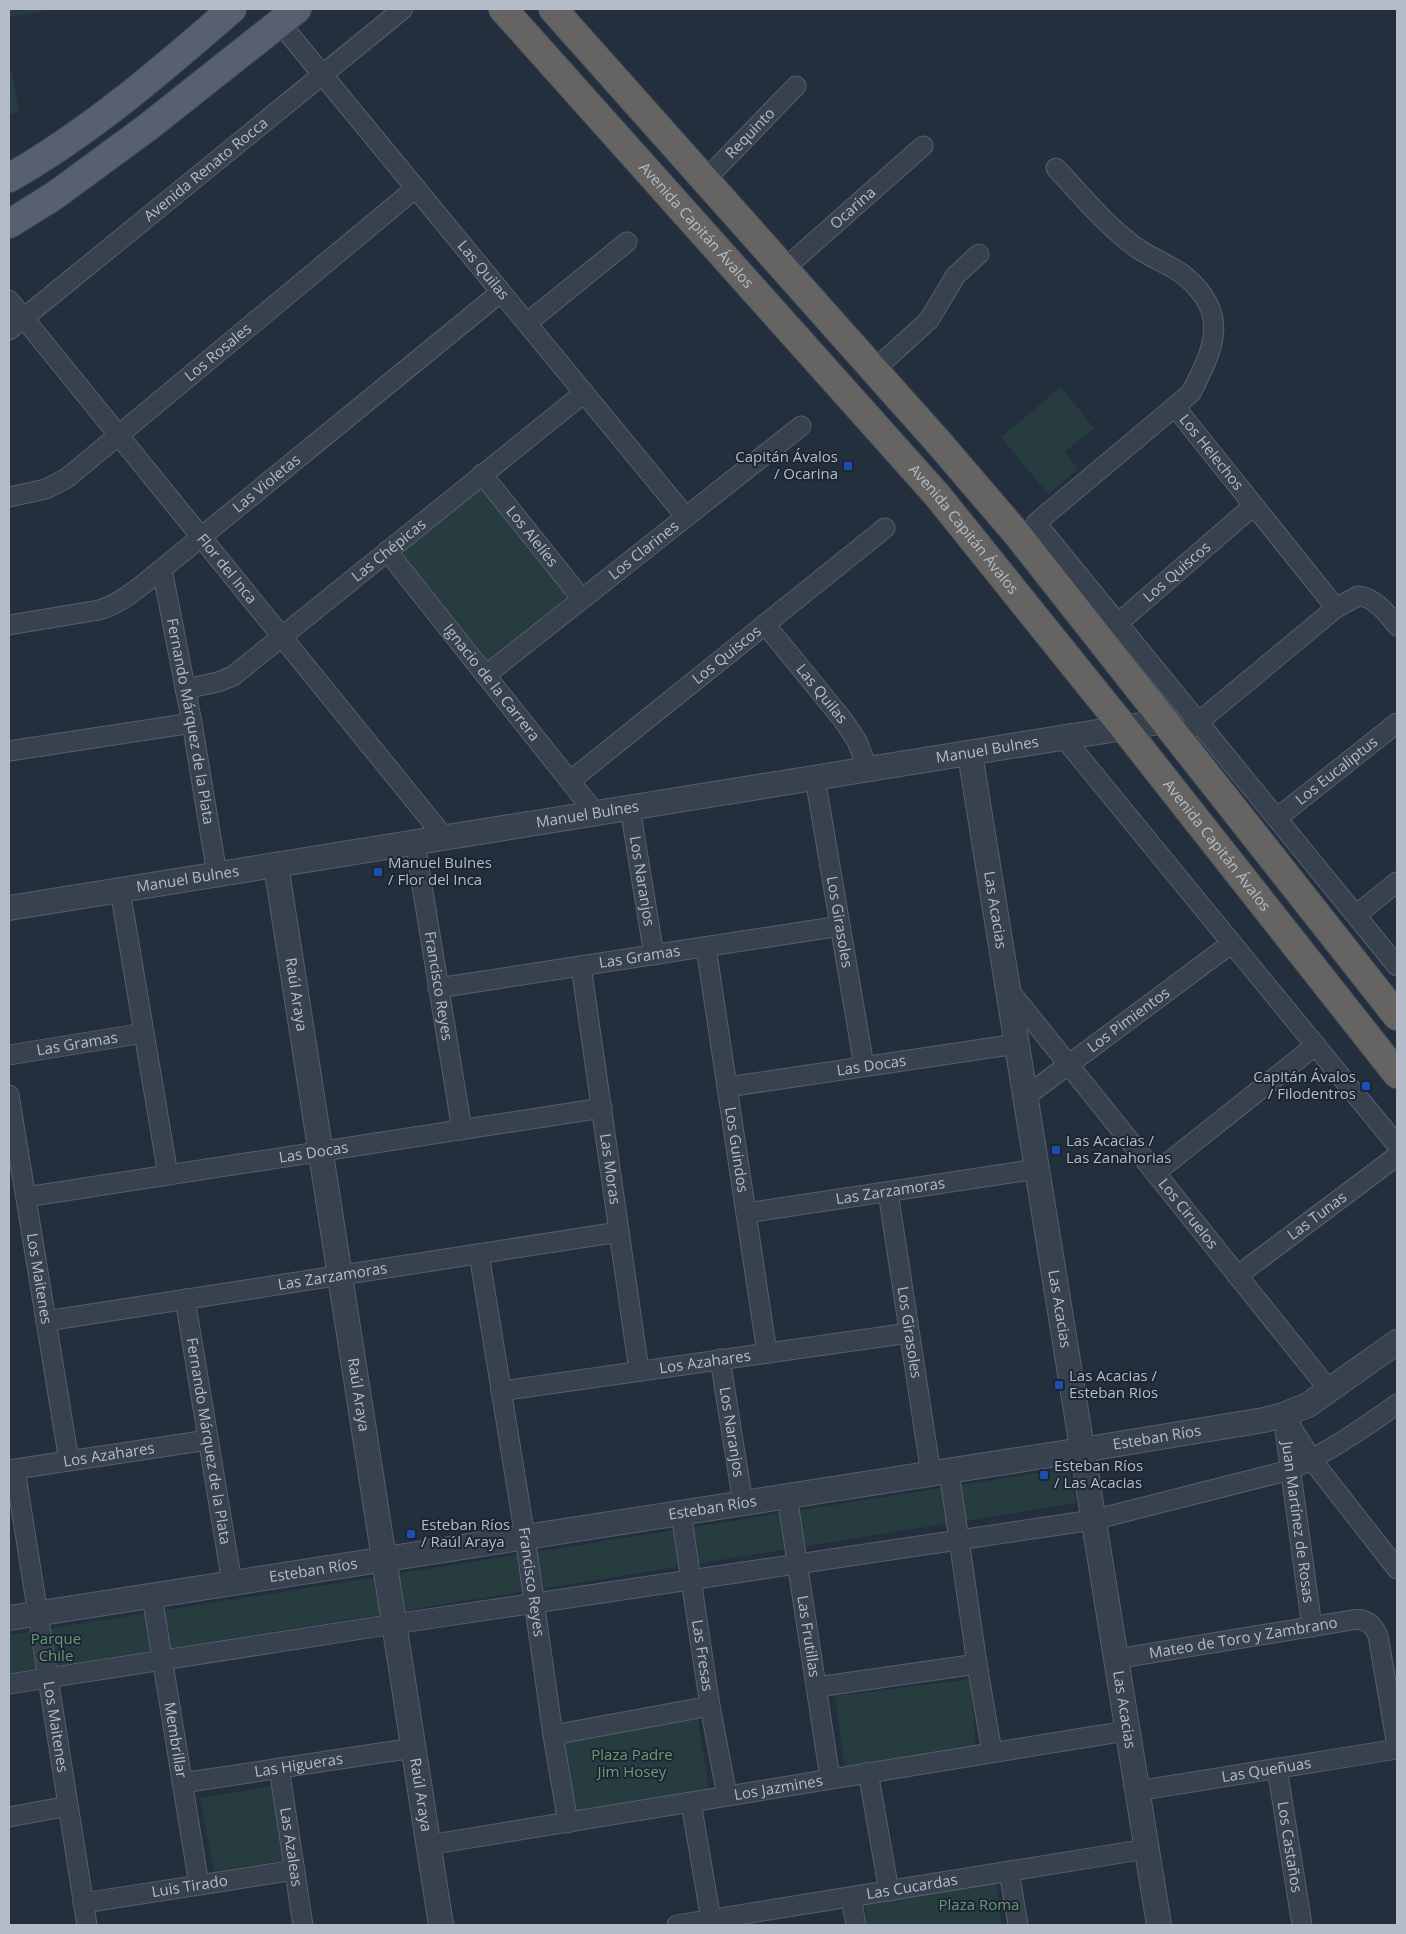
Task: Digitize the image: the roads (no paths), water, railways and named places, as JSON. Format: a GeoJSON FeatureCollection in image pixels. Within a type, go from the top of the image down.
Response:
{"type":"FeatureCollection","features":[{"type":"Feature","properties":{"kind":"highway","name":"Avenida Capitán Ávalos"},"geometry":{"type":"LineString","coordinates":[[503,9],[937,495],[1125,729],[1397,1074]]}},
{"type":"Feature","properties":{"kind":"highway"},"geometry":{"type":"LineString","coordinates":[[553,9],[1017,534],[1109,631],[1397,1016]]}},
{"type":"Feature","properties":{"kind":"main road"},"geometry":{"type":"LineString","coordinates":[[9,178],[86,127],[225,16],[242,54]]}},
{"type":"Feature","properties":{"kind":"main road"},"geometry":{"type":"LineString","coordinates":[[9,224],[54,196],[148,127],[289,16]]}},
{"type":"Feature","properties":{"kind":"street","name":"Avenida Renato Rocca"},"geometry":{"type":"LineString","coordinates":[[9,330],[403,9]]}},
{"type":"Feature","properties":{"kind":"street","name":"Las Quilas"},"geometry":{"type":"LineString","coordinates":[[289,16],[323,75],[686,517]]}},
{"type":"Feature","properties":{"kind":"street","name":"Requinto"},"geometry":{"type":"LineString","coordinates":[[705,180],[796,86]]}},
{"type":"Feature","properties":{"kind":"street","name":"Ocarina"},"geometry":{"type":"LineString","coordinates":[[784,269],[923,146]]}},
{"type":"Feature","properties":{"kind":"street","name":"Los Helechos"},"geometry":{"type":"LineString","coordinates":[[1056,168],[1096,212],[1139,250],[1186,277],[1210,304],[1215,333],[1206,364],[1191,393],[1175,407],[1336,608]]}},
{"type":"Feature","properties":{"kind":"street","name":"Los Rosales"},"geometry":{"type":"LineString","coordinates":[[9,497],[38,492],[67,478],[416,188]]}},
{"type":"Feature","properties":{"kind":"street"},"geometry":{"type":"LineString","coordinates":[[527,323],[627,242]]}},
{"type":"Feature","properties":{"kind":"street"},"geometry":{"type":"LineString","coordinates":[[874,370],[929,320],[956,275],[979,254]]}},
{"type":"Feature","properties":{"kind":"street","name":"Las Violetas"},"geometry":{"type":"LineString","coordinates":[[9,625],[109,607],[162,569],[501,292]]}},
{"type":"Feature","properties":{"kind":"street","name":"Flor del Inca"},"geometry":{"type":"LineString","coordinates":[[9,300],[445,838]]}},
{"type":"Feature","properties":{"kind":"street","name":"Las Chépicas"},"geometry":{"type":"LineString","coordinates":[[185,689],[218,682],[232,676],[584,393]]}},
{"type":"Feature","properties":{"kind":"street"},"geometry":{"type":"LineString","coordinates":[[1109,631],[1036,523],[1175,407]]}},
{"type":"Feature","properties":{"kind":"street","name":"Los Clarines"},"geometry":{"type":"LineString","coordinates":[[486,675],[801,426]]}},
{"type":"Feature","properties":{"kind":"street","name":"Los Alelíes"},"geometry":{"type":"LineString","coordinates":[[482,474],[582,599]]}},
{"type":"Feature","properties":{"kind":"street","name":"Los Quiscos"},"geometry":{"type":"LineString","coordinates":[[1109,631],[1253,506]]}},
{"type":"Feature","properties":{"kind":"street","name":"Los Quiscos"},"geometry":{"type":"LineString","coordinates":[[570,781],[885,528]]}},
{"type":"Feature","properties":{"kind":"street","name":"Ignacio de la Carrera"},"geometry":{"type":"LineString","coordinates":[[388,551],[596,814]]}},
{"type":"Feature","properties":{"kind":"street","name":"Fernando Márquez de la Plata"},"geometry":{"type":"LineString","coordinates":[[162,569],[192,723],[217,874]]}},
{"type":"Feature","properties":{"kind":"street","name":"Manuel Bulnes"},"geometry":{"type":"LineString","coordinates":[[9,908],[1064,738],[1125,729],[1181,727],[1336,608],[1358,596],[1369,598],[1397,626]]}},
{"type":"Feature","properties":{"kind":"street","name":"Las Quilas"},"geometry":{"type":"LineString","coordinates":[[765,624],[843,720],[857,741],[868,770]]}},
{"type":"Feature","properties":{"kind":"street"},"geometry":{"type":"LineString","coordinates":[[9,751],[192,723]]}},
{"type":"Feature","properties":{"kind":"street","name":"Los Eucaliptus"},"geometry":{"type":"LineString","coordinates":[[1277,818],[1397,723]]}},
{"type":"Feature","properties":{"kind":"street"},"geometry":{"type":"LineString","coordinates":[[1181,727],[1277,818],[1397,966]]}},
{"type":"Feature","properties":{"kind":"street"},"geometry":{"type":"LineString","coordinates":[[1064,738],[1397,1145]]}},
{"type":"Feature","properties":{"kind":"street","name":"Las Acacias"},"geometry":{"type":"LineString","coordinates":[[970,754],[1159,1925]]}},
{"type":"Feature","properties":{"kind":"street","name":"Los Girasoles"},"geometry":{"type":"LineString","coordinates":[[815,778],[864,1066]]}},
{"type":"Feature","properties":{"kind":"street","name":"Los Naranjos"},"geometry":{"type":"LineString","coordinates":[[630,808],[654,955]]}},
{"type":"Feature","properties":{"kind":"street","name":"Francisco Reyes"},"geometry":{"type":"LineString","coordinates":[[415,843],[462,1130]]}},
{"type":"Feature","properties":{"kind":"street","name":"Raúl Araya"},"geometry":{"type":"LineString","coordinates":[[276,865],[441,1925]]}},
{"type":"Feature","properties":{"kind":"street"},"geometry":{"type":"LineString","coordinates":[[1356,915],[1397,882]]}},
{"type":"Feature","properties":{"kind":"street"},"geometry":{"type":"LineString","coordinates":[[120,890],[168,1175]]}},
{"type":"Feature","properties":{"kind":"street","name":"Las Gramas"},"geometry":{"type":"LineString","coordinates":[[438,988],[840,926]]}},
{"type":"Feature","properties":{"kind":"street","name":"Los Pimientos"},"geometry":{"type":"LineString","coordinates":[[1025,1097],[1232,944]]}},
{"type":"Feature","properties":{"kind":"street","name":"Los Guindos"},"geometry":{"type":"LineString","coordinates":[[706,947],[766,1353]]}},
{"type":"Feature","properties":{"kind":"street","name":"Las Moras"},"geometry":{"type":"LineString","coordinates":[[581,966],[639,1371]]}},
{"type":"Feature","properties":{"kind":"street","name":"Los Ciruelos"},"geometry":{"type":"LineString","coordinates":[[1008,989],[1330,1391]]}},
{"type":"Feature","properties":{"kind":"street","name":"Las Gramas"},"geometry":{"type":"LineString","coordinates":[[9,1055],[144,1033]]}},
{"type":"Feature","properties":{"kind":"street","name":"Las Docas"},"geometry":{"type":"LineString","coordinates":[[727,1087],[1016,1044]]}},
{"type":"Feature","properties":{"kind":"street"},"geometry":{"type":"LineString","coordinates":[[1155,1172],[1316,1045]]}},
{"type":"Feature","properties":{"kind":"street","name":"Los Maitenes"},"geometry":{"type":"LineString","coordinates":[[9,1095],[69,1461]]}},
{"type":"Feature","properties":{"kind":"street","name":"Las Docas"},"geometry":{"type":"LineString","coordinates":[[26,1198],[602,1108]]}},
{"type":"Feature","properties":{"kind":"street","name":"Las Tunas"},"geometry":{"type":"LineString","coordinates":[[1237,1276],[1397,1156]]}},
{"type":"Feature","properties":{"kind":"street","name":"Las Zarzamoras"},"geometry":{"type":"LineString","coordinates":[[746,1213],[1037,1169]]}},
{"type":"Feature","properties":{"kind":"street","name":"Los Girasoles"},"geometry":{"type":"LineString","coordinates":[[888,1192],[909,1332],[940,1472],[960,1539],[977,1664],[992,1752]]}},
{"type":"Feature","properties":{"kind":"street","name":"Las Zarzamoras"},"geometry":{"type":"LineString","coordinates":[[46,1321],[619,1232]]}},
{"type":"Feature","properties":{"kind":"street","name":"Francisco Reyes"},"geometry":{"type":"LineString","coordinates":[[479,1254],[525,1538],[553,1735],[568,1824]]}},
{"type":"Feature","properties":{"kind":"street","name":"Fernando Márquez de la Plata"},"geometry":{"type":"LineString","coordinates":[[185,1300],[232,1583]]}},
{"type":"Feature","properties":{"kind":"street","name":"Los Azahares"},"geometry":{"type":"LineString","coordinates":[[501,1391],[909,1332]]}},
{"type":"Feature","properties":{"kind":"street","name":"Esteban Ríos"},"geometry":{"type":"LineString","coordinates":[[9,1618],[1082,1450],[1283,1415],[1308,1405],[1330,1391],[1397,1342]]}},
{"type":"Feature","properties":{"kind":"street","name":"Los Naranjos"},"geometry":{"type":"LineString","coordinates":[[720,1359],[743,1504]]}},
{"type":"Feature","properties":{"kind":"street"},"geometry":{"type":"LineString","coordinates":[[9,1684],[162,1659],[1093,1520],[1290,1470],[1312,1460],[1356,1434],[1397,1404]]}},
{"type":"Feature","properties":{"kind":"street"},"geometry":{"type":"LineString","coordinates":[[1283,1415],[1312,1460],[1397,1569]]}},
{"type":"Feature","properties":{"kind":"street","name":"Juan Martínez de Rosas"},"geometry":{"type":"LineString","coordinates":[[1283,1415],[1312,1627]]}},
{"type":"Feature","properties":{"kind":"street","name":"Los Azahares"},"geometry":{"type":"LineString","coordinates":[[12,1470],[208,1440]]}},
{"type":"Feature","properties":{"kind":"street","name":"Los Maitenes"},"geometry":{"type":"LineString","coordinates":[[12,1470],[38,1614],[87,1925]]}},
{"type":"Feature","properties":{"kind":"street","name":"Las Frutillas"},"geometry":{"type":"LineString","coordinates":[[787,1496],[830,1778]]}},
{"type":"Feature","properties":{"kind":"street","name":"Las Fresas"},"geometry":{"type":"LineString","coordinates":[[681,1513],[710,1706],[727,1796]]}},
{"type":"Feature","properties":{"kind":"street","name":"Membrillar"},"geometry":{"type":"LineString","coordinates":[[152,1596],[199,1885]]}},
{"type":"Feature","properties":{"kind":"street","name":"Mateo de Toro y Zambrano"},"geometry":{"type":"LineString","coordinates":[[1116,1659],[1356,1619],[1369,1623],[1373,1626],[1378,1636],[1397,1747]]}},
{"type":"Feature","properties":{"kind":"street"},"geometry":{"type":"LineString","coordinates":[[817,1687],[977,1664]]}},
{"type":"Feature","properties":{"kind":"street"},"geometry":{"type":"LineString","coordinates":[[553,1735],[710,1706]]}},
{"type":"Feature","properties":{"kind":"street","name":"Los Jazmines"},"geometry":{"type":"LineString","coordinates":[[428,1845],[692,1804],[830,1778],[1127,1731]]}},
{"type":"Feature","properties":{"kind":"street","name":"Las Queñuas"},"geometry":{"type":"LineString","coordinates":[[1137,1791],[1397,1747]]}},
{"type":"Feature","properties":{"kind":"street","name":"Las Higueras"},"geometry":{"type":"LineString","coordinates":[[182,1784],[413,1748]]}},
{"type":"Feature","properties":{"kind":"street","name":"Las Azaleas"},"geometry":{"type":"LineString","coordinates":[[279,1768],[303,1925]]}},
{"type":"Feature","properties":{"kind":"street","name":"Los Castaños"},"geometry":{"type":"LineString","coordinates":[[1277,1768],[1302,1925]]}},
{"type":"Feature","properties":{"kind":"street"},"geometry":{"type":"LineString","coordinates":[[868,1772],[889,1891]]}},
{"type":"Feature","properties":{"kind":"street"},"geometry":{"type":"LineString","coordinates":[[692,1804],[711,1920]]}},
{"type":"Feature","properties":{"kind":"street"},"geometry":{"type":"LineString","coordinates":[[9,1817],[68,1806]]}},
{"type":"Feature","properties":{"kind":"street","name":"Las Cucardas"},"geometry":{"type":"LineString","coordinates":[[677,1925],[711,1920],[738,1920],[851,1897],[1146,1849]]}},
{"type":"Feature","properties":{"kind":"street","name":"Luis Tirado"},"geometry":{"type":"LineString","coordinates":[[83,1903],[295,1870]]}},
{"type":"Feature","properties":{"kind":"street"},"geometry":{"type":"LineString","coordinates":[[1009,1871],[1018,1925]]}},
{"type":"Feature","properties":{"kind":"street"},"geometry":{"type":"LineString","coordinates":[[851,1897],[856,1925]]}},
{"type":"Feature","properties":{"kind":"place","name":"Capitán Ávalos / Ocarina"},"geometry":{"type":"Point","coordinates":[848,466]}},
{"type":"Feature","properties":{"kind":"place","name":"Manuel Bulnes / Flor del Inca"},"geometry":{"type":"Point","coordinates":[378,872]}},
{"type":"Feature","properties":{"kind":"place","name":"Capitán Ávalos / Filodentros"},"geometry":{"type":"Point","coordinates":[1366,1086]}},
{"type":"Feature","properties":{"kind":"place","name":"Las Acacias / Las Zanahorias"},"geometry":{"type":"Point","coordinates":[1056,1150]}},
{"type":"Feature","properties":{"kind":"place","name":"Las Acacias / Esteban Rios"},"geometry":{"type":"Point","coordinates":[1059,1385]}},
{"type":"Feature","properties":{"kind":"place","name":"Esteban Ríos / Las Acacias"},"geometry":{"type":"Point","coordinates":[1044,1475]}},
{"type":"Feature","properties":{"kind":"place","name":"Esteban Ríos / Raúl Araya"},"geometry":{"type":"Point","coordinates":[411,1534]}},
{"type":"Feature","properties":{"kind":"park label","name":"Parque Chile"},"geometry":{"type":"Point","coordinates":[56,1648]}},
{"type":"Feature","properties":{"kind":"park label","name":"Plaza Padre Jim Hosey"},"geometry":{"type":"Point","coordinates":[632,1764]}},
{"type":"Feature","properties":{"kind":"park label","name":"Plaza Roma"},"geometry":{"type":"Point","coordinates":[979,1905]}}]}
